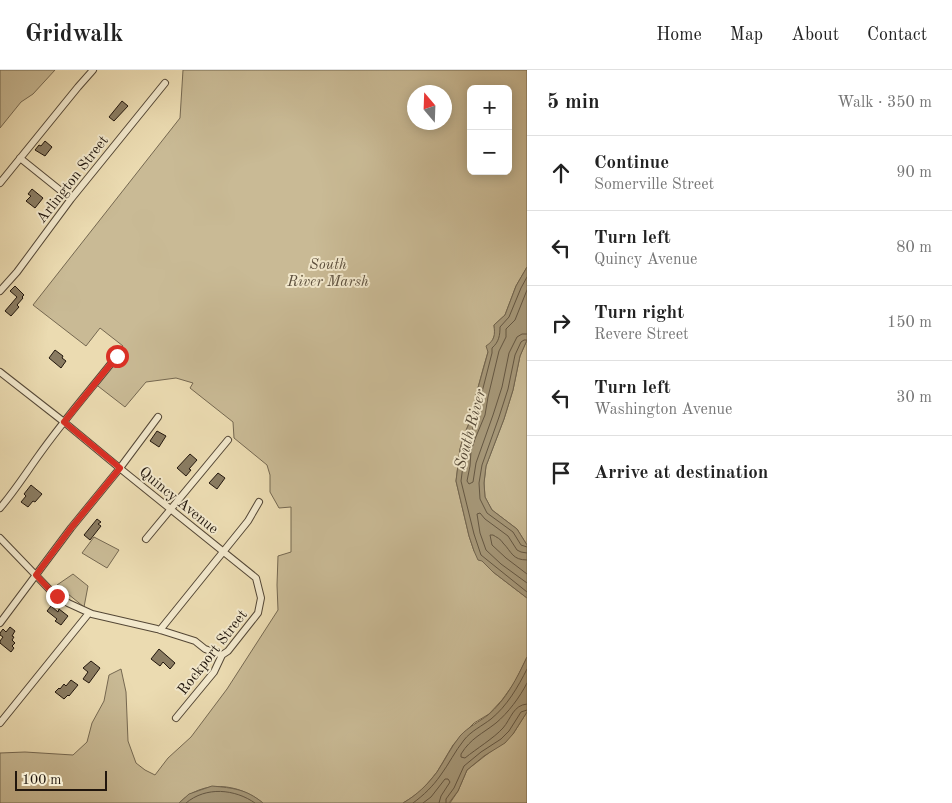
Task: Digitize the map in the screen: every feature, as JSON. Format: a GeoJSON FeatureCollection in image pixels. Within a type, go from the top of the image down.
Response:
{"type":"FeatureCollection","features":[{"type":"Feature","properties":{"kind":"street"},"geometry":{"type":"LineString","coordinates":[[0,182],[93,70]]}},
{"type":"Feature","properties":{"kind":"street","name":"Arlington Street"},"geometry":{"type":"LineString","coordinates":[[0,291],[165,84]]}},
{"type":"Feature","properties":{"kind":"street"},"geometry":{"type":"LineString","coordinates":[[20,158],[72,199]]}},
{"type":"Feature","properties":{"kind":"street"},"geometry":{"type":"LineString","coordinates":[[0,508],[64,422],[117,356]]}},
{"type":"Feature","properties":{"kind":"street","name":"Quincy Avenue"},"geometry":{"type":"LineString","coordinates":[[0,372],[256,578],[261,598]]}},
{"type":"Feature","properties":{"kind":"street"},"geometry":{"type":"LineString","coordinates":[[0,623],[158,417]]}},
{"type":"Feature","properties":{"kind":"street"},"geometry":{"type":"LineString","coordinates":[[146,538],[228,440]]}},
{"type":"Feature","properties":{"kind":"street"},"geometry":{"type":"LineString","coordinates":[[160,630],[248,521],[259,502]]}},
{"type":"Feature","properties":{"kind":"street"},"geometry":{"type":"LineString","coordinates":[[0,538],[50,590],[68,603],[89,613],[160,630],[195,641],[204,649],[222,655]]}},
{"type":"Feature","properties":{"kind":"street","name":"Rockport Street"},"geometry":{"type":"LineString","coordinates":[[176,718],[214,672],[222,655],[228,651],[255,618],[260,608],[261,598]]}},
{"type":"Feature","properties":{"kind":"street"},"geometry":{"type":"LineString","coordinates":[[0,723],[89,613]]}},
{"type":"Feature","properties":{"kind":"green space"},"geometry":{"type":"Polygon","coordinates":[[[0,70],[55,70],[33,94],[21,102],[0,128],[0,70]]]}},
{"type":"Feature","properties":{"kind":"green space","name":"South River Marsh"},"geometry":{"type":"Polygon","coordinates":[[[183,70],[527,70],[527,267],[516,286],[505,315],[494,325],[495,334],[476,395],[474,412],[460,449],[456,481],[474,551],[493,572],[527,598],[527,657],[515,682],[502,700],[489,714],[474,723],[453,745],[437,772],[423,789],[403,803],[263,803],[243,791],[221,786],[199,790],[188,795],[179,803],[0,803],[0,753],[25,752],[73,755],[87,742],[92,723],[104,701],[109,675],[121,669],[126,692],[128,741],[136,763],[155,775],[168,758],[191,737],[227,689],[278,610],[278,556],[291,552],[291,507],[279,508],[270,492],[270,475],[267,465],[234,438],[233,422],[190,388],[193,383],[176,378],[146,382],[125,407],[94,383],[123,346],[100,328],[86,346],[33,305],[180,118],[183,70]]]}},
{"type":"Feature","properties":{"kind":"green space"},"geometry":{"type":"Polygon","coordinates":[[[527,340],[527,545],[517,529],[492,510],[485,497],[484,483],[486,466],[504,419],[513,390],[520,356],[527,340]]]}},
{"type":"Feature","properties":{"kind":"green space"},"geometry":{"type":"Polygon","coordinates":[[[94,537],[119,550],[107,568],[82,553],[94,537]]]}},
{"type":"Feature","properties":{"kind":"green space"},"geometry":{"type":"Polygon","coordinates":[[[73,574],[88,586],[84,607],[57,585],[73,574]]]}},
{"type":"Feature","properties":{"kind":"green space"},"geometry":{"type":"Polygon","coordinates":[[[527,712],[527,803],[450,803],[458,791],[467,770],[513,734],[527,712]]]}},
{"type":"Feature","properties":{"kind":"water","name":"South River"},"geometry":{"type":"Polygon","coordinates":[[[527,267],[527,340],[520,356],[513,390],[504,419],[486,466],[484,483],[485,497],[492,510],[517,529],[527,545],[527,598],[493,572],[482,561],[478,560],[469,536],[456,481],[460,449],[474,412],[476,395],[488,352],[486,346],[493,339],[494,325],[505,315],[516,286],[527,267]]]}},
{"type":"Feature","properties":{"kind":"water"},"geometry":{"type":"Polygon","coordinates":[[[527,657],[527,712],[513,734],[505,743],[484,756],[467,770],[458,791],[449,803],[403,803],[418,793],[430,781],[460,736],[488,715],[506,696],[527,657]]]}},
{"type":"Feature","properties":{"kind":"water"},"geometry":{"type":"Polygon","coordinates":[[[212,786],[239,790],[263,803],[179,803],[189,794],[212,786]]]}},
{"type":"Feature","properties":{"kind":"building"},"geometry":{"type":"Polygon","coordinates":[[[122,101],[128,106],[114,121],[109,117],[122,101]]]}},
{"type":"Feature","properties":{"kind":"building"},"geometry":{"type":"Polygon","coordinates":[[[45,141],[52,147],[45,156],[35,150],[45,141]]]}},
{"type":"Feature","properties":{"kind":"building"},"geometry":{"type":"Polygon","coordinates":[[[32,189],[43,198],[35,208],[26,201],[31,196],[28,194],[32,189]]]}},
{"type":"Feature","properties":{"kind":"building"},"geometry":{"type":"Polygon","coordinates":[[[15,286],[24,295],[17,305],[19,307],[11,316],[5,311],[17,297],[10,291],[15,286]]]}},
{"type":"Feature","properties":{"kind":"building"},"geometry":{"type":"Polygon","coordinates":[[[55,350],[66,361],[61,368],[49,358],[55,350]]]}},
{"type":"Feature","properties":{"kind":"building"},"geometry":{"type":"Polygon","coordinates":[[[157,431],[166,436],[159,447],[150,441],[157,431]]]}},
{"type":"Feature","properties":{"kind":"building"},"geometry":{"type":"Polygon","coordinates":[[[190,454],[197,460],[186,476],[177,468],[190,454]]]}},
{"type":"Feature","properties":{"kind":"building"},"geometry":{"type":"Polygon","coordinates":[[[218,473],[225,478],[217,489],[209,483],[218,473]]]}},
{"type":"Feature","properties":{"kind":"building"},"geometry":{"type":"Polygon","coordinates":[[[31,485],[42,494],[28,507],[21,502],[31,485]]]}},
{"type":"Feature","properties":{"kind":"building"},"geometry":{"type":"Polygon","coordinates":[[[97,519],[101,522],[98,524],[101,526],[90,540],[84,535],[97,519]]]}},
{"type":"Feature","properties":{"kind":"building"},"geometry":{"type":"Polygon","coordinates":[[[51,606],[58,612],[59,609],[68,616],[61,625],[47,611],[51,606]]]}},
{"type":"Feature","properties":{"kind":"building"},"geometry":{"type":"Polygon","coordinates":[[[10,627],[15,631],[12,640],[15,643],[12,646],[14,648],[11,652],[0,643],[3,637],[0,633],[3,629],[6,632],[10,627]]]}},
{"type":"Feature","properties":{"kind":"building"},"geometry":{"type":"Polygon","coordinates":[[[159,649],[175,663],[170,669],[163,662],[160,666],[151,659],[159,649]]]}},
{"type":"Feature","properties":{"kind":"building"},"geometry":{"type":"Polygon","coordinates":[[[91,661],[100,668],[89,683],[83,679],[88,672],[83,668],[91,661]]]}},
{"type":"Feature","properties":{"kind":"building"},"geometry":{"type":"Polygon","coordinates":[[[71,680],[78,685],[64,699],[55,692],[64,684],[66,686],[71,680]]]}},
{"type":"Feature","properties":{"kind":"route"},"geometry":{"type":"LineString","coordinates":[[57,596],[36,575],[120,468],[64,422],[117,356]]}}]}
